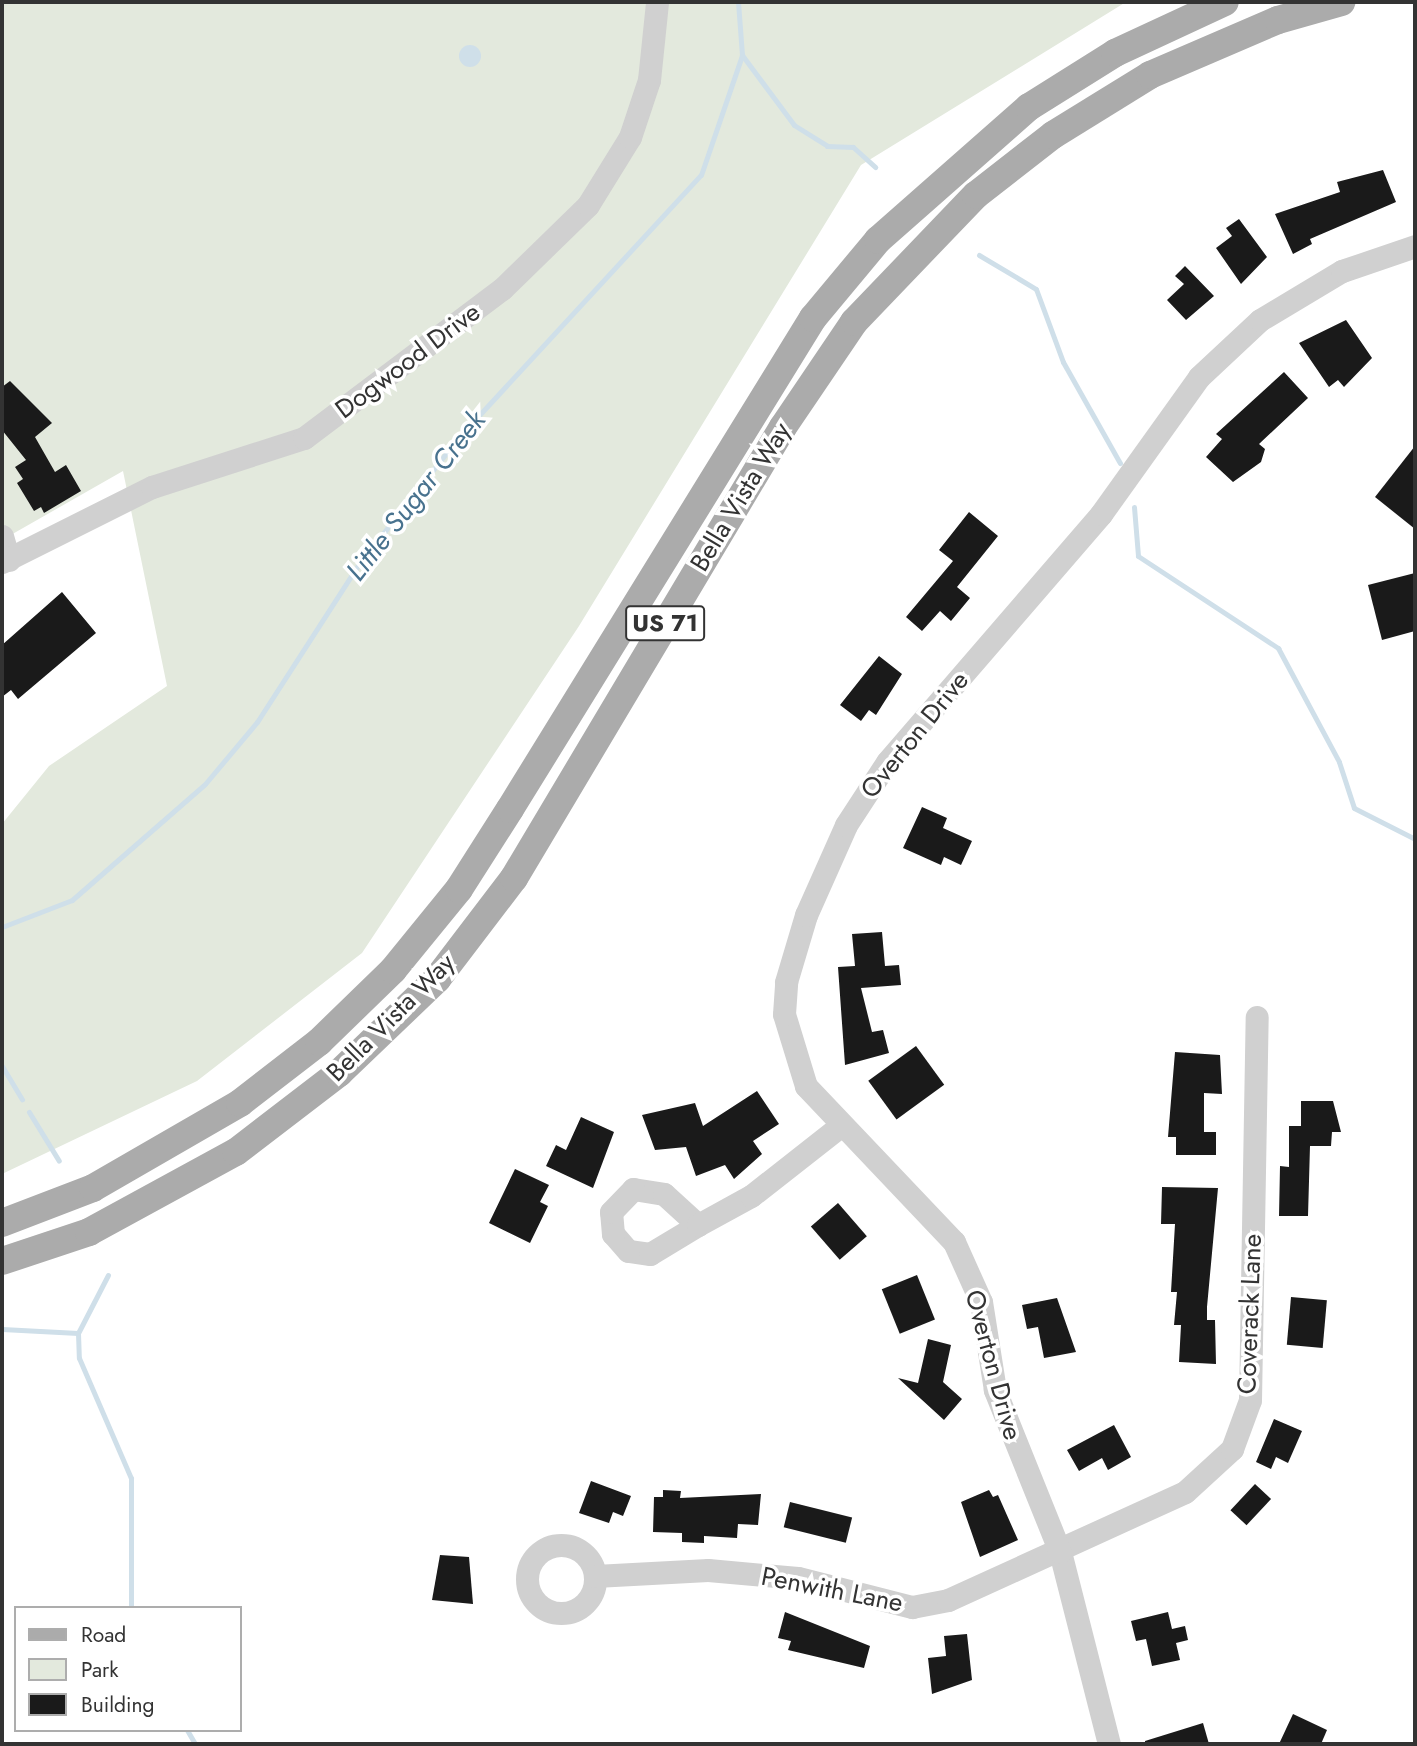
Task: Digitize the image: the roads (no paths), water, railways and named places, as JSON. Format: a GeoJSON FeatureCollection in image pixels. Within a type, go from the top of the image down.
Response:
{"type":"FeatureCollection","features":[{"type":"Feature","properties":{"kind":"main road","name":"Bella Vista Way"},"geometry":{"type":"LineString","coordinates":[[2,1223],[105,1182],[240,1103],[319,1042],[393,971],[459,889],[510,810],[813,318],[878,240],[1029,107],[1115,52],[1225,2]]}},
{"type":"Feature","properties":{"kind":"main road","name":"Bella Vista Way"},"geometry":{"type":"LineString","coordinates":[[2,1261],[89,1232],[236,1152],[340,1073],[437,979],[514,878],[783,427],[854,322],[922,247],[1053,135],[1150,75],[1278,20],[1341,2]]}},
{"type":"Feature","properties":{"kind":"main road"},"geometry":{"type":"LineString","coordinates":[[2,1282],[89,1232]]}},
{"type":"Feature","properties":{"kind":"street","name":"Dogwood Drive"},"geometry":{"type":"LineString","coordinates":[[6,561],[152,487],[304,438],[502,289],[588,205],[630,137],[649,80],[657,2]]}},
{"type":"Feature","properties":{"kind":"street","name":"Overton Drive"},"geometry":{"type":"LineString","coordinates":[[1109,1744],[1060,1552],[1018,1460],[995,1390],[981,1303],[954,1242],[839,1127],[806,1086],[791,1047],[786,982],[806,915],[846,825],[887,762],[1101,514],[1228,346],[1342,271],[1415,246]]}},
{"type":"Feature","properties":{"kind":"street"},"geometry":{"type":"LineString","coordinates":[[2,536],[6,561]]}},
{"type":"Feature","properties":{"kind":"street","name":"Coverack Lane"},"geometry":{"type":"LineString","coordinates":[[1060,1552],[1185,1492],[1232,1449],[1250,1400],[1257,1017]]}},
{"type":"Feature","properties":{"kind":"street"},"geometry":{"type":"LineString","coordinates":[[698,1225],[751,1196],[839,1127]]}},
{"type":"Feature","properties":{"kind":"street","name":"Penwith Lane"},"geometry":{"type":"LineString","coordinates":[[595,1576],[708,1570],[798,1578],[912,1607],[948,1600],[1060,1552]]}},
{"type":"Feature","properties":{"kind":"waterway","name":"Little Sugar Creek"},"geometry":{"type":"LineString","coordinates":[[2,927],[72,900],[205,784],[257,722],[359,564],[458,438],[701,175],[742,55],[738,2]]}},
{"type":"Feature","properties":{"kind":"waterway"},"geometry":{"type":"LineString","coordinates":[[742,55],[794,125],[827,146],[853,147],[875,167]]}},
{"type":"Feature","properties":{"kind":"waterway"},"geometry":{"type":"LineString","coordinates":[[979,255],[1036,289],[1063,362],[1120,463]]}},
{"type":"Feature","properties":{"kind":"waterway"},"geometry":{"type":"LineString","coordinates":[[1134,507],[1138,556],[1278,648],[1339,762],[1354,808],[1415,839]]}},
{"type":"Feature","properties":{"kind":"waterway"},"geometry":{"type":"LineString","coordinates":[[2,1066],[22,1099]]}},
{"type":"Feature","properties":{"kind":"waterway"},"geometry":{"type":"LineString","coordinates":[[29,1112],[59,1161]]}},
{"type":"Feature","properties":{"kind":"waterway"},"geometry":{"type":"LineString","coordinates":[[108,1275],[78,1333],[79,1358],[131,1478],[131,1606]]}},
{"type":"Feature","properties":{"kind":"waterway"},"geometry":{"type":"LineString","coordinates":[[2,1329],[78,1333]]}},
{"type":"Feature","properties":{"kind":"waterway"},"geometry":{"type":"LineString","coordinates":[[188,1732],[195,1744]]}}]}
